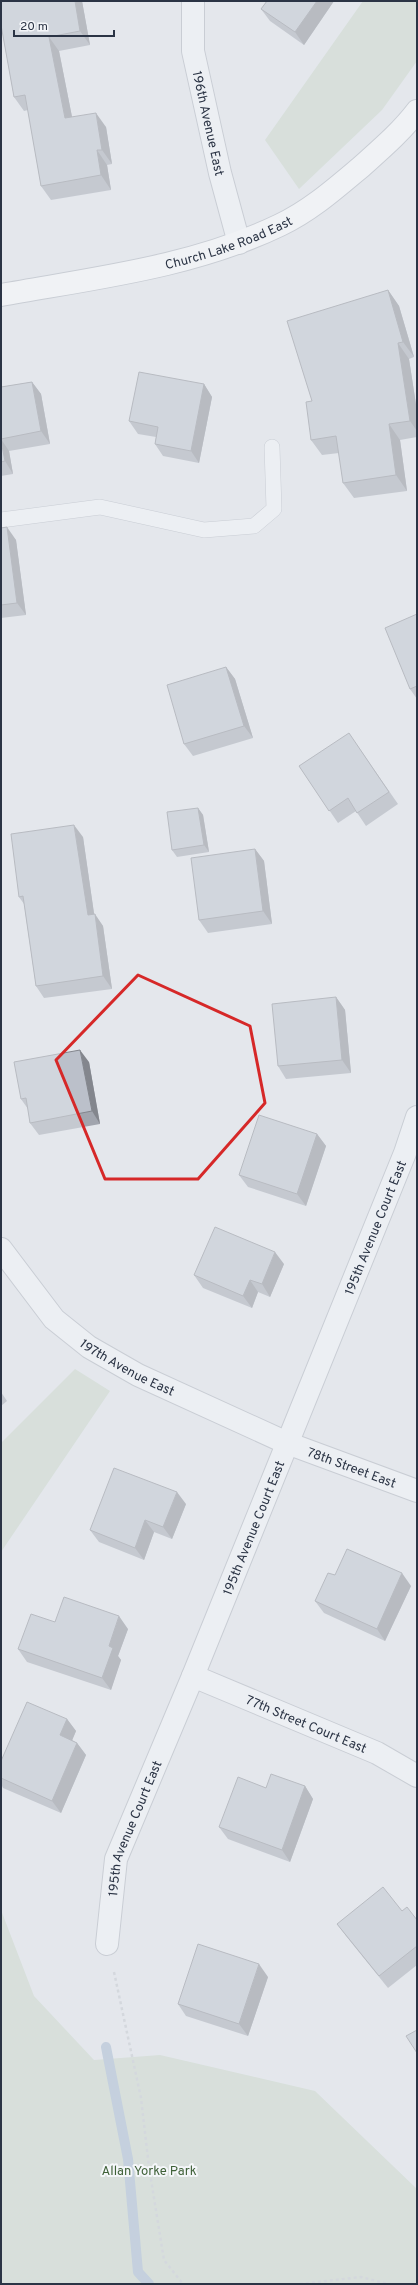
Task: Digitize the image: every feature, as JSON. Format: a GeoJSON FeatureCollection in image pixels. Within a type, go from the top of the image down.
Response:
{"type":"FeatureCollection","features":[{"type":"Feature","properties":{"kind":"street","name":"196th Avenue East"},"geometry":{"type":"LineString","coordinates":[[193,1],[193,50],[220,173],[239,243]]}},
{"type":"Feature","properties":{"kind":"street","name":"Church Lake Road East"},"geometry":{"type":"LineString","coordinates":[[1,295],[122,273],[197,256],[239,243],[281,225],[338,187],[379,151],[417,111]]}},
{"type":"Feature","properties":{"kind":"street","name":"195th Avenue Court East"},"geometry":{"type":"LineString","coordinates":[[107,1944],[116,1858],[193,1676],[402,1160],[417,1117]]}},
{"type":"Feature","properties":{"kind":"street","name":"197th Avenue East"},"geometry":{"type":"LineString","coordinates":[[1,1249],[54,1319],[89,1347],[138,1376],[287,1443]]}},
{"type":"Feature","properties":{"kind":"street","name":"78th Street East"},"geometry":{"type":"LineString","coordinates":[[287,1443],[417,1491]]}},
{"type":"Feature","properties":{"kind":"street","name":"77th Street Court East"},"geometry":{"type":"LineString","coordinates":[[193,1676],[377,1753],[417,1776]]}},
{"type":"Feature","properties":{"kind":"lane"},"geometry":{"type":"LineString","coordinates":[[1,520],[100,507],[204,530],[254,526],[274,509],[272,447]]}},
{"type":"Feature","properties":{"kind":"path"},"geometry":{"type":"LineString","coordinates":[[107,1944],[141,2098],[149,2167],[164,2260],[183,2284]]}},
{"type":"Feature","properties":{"kind":"path"},"geometry":{"type":"LineString","coordinates":[[300,2284],[361,2277],[388,2284]]}},
{"type":"Feature","properties":{"kind":"highlighted area"},"geometry":{"type":"Polygon","coordinates":[[[138,975],[250,1026],[265,1103],[198,1179],[105,1179],[56,1060],[138,975]]]}},
{"type":"Feature","properties":{"kind":"green space"},"geometry":{"type":"Polygon","coordinates":[[[363,1],[417,1],[417,61],[382,110],[299,189],[265,140],[363,1]]]}},
{"type":"Feature","properties":{"kind":"green space"},"geometry":{"type":"Polygon","coordinates":[[[75,1369],[110,1391],[1,1552],[1,1443],[75,1369]]]}},
{"type":"Feature","properties":{"kind":"green space","name":"Allan Yorke Park"},"geometry":{"type":"Polygon","coordinates":[[[1,1910],[34,1996],[94,2060],[160,2055],[315,2091],[417,2189],[417,2284],[1,2284],[1,1910]]]}},
{"type":"Feature","properties":{"kind":"building"},"geometry":{"type":"Polygon","coordinates":[[[1,1],[75,1],[80,31],[49,37],[65,118],[96,113],[102,150],[97,150],[101,175],[41,186],[25,95],[14,97],[1,25],[1,1]]]}},
{"type":"Feature","properties":{"kind":"building"},"geometry":{"type":"Polygon","coordinates":[[[267,1],[317,1],[295,32],[261,9],[267,1]]]}},
{"type":"Feature","properties":{"kind":"building"},"geometry":{"type":"Polygon","coordinates":[[[388,290],[403,342],[398,343],[410,421],[389,424],[396,475],[343,483],[336,436],[311,440],[306,402],[312,401],[287,321],[388,290]]]}},
{"type":"Feature","properties":{"kind":"building"},"geometry":{"type":"Polygon","coordinates":[[[139,372],[204,384],[191,451],[155,444],[158,427],[129,421],[139,372]]]}},
{"type":"Feature","properties":{"kind":"building"},"geometry":{"type":"Polygon","coordinates":[[[32,382],[41,431],[1,439],[1,387],[32,382]]]}},
{"type":"Feature","properties":{"kind":"building"},"geometry":{"type":"Polygon","coordinates":[[[1,441],[5,461],[1,462],[1,441]]]}},
{"type":"Feature","properties":{"kind":"building"},"geometry":{"type":"Polygon","coordinates":[[[7,527],[17,603],[1,605],[1,528],[7,527]]]}},
{"type":"Feature","properties":{"kind":"building"},"geometry":{"type":"Polygon","coordinates":[[[417,614],[417,686],[410,689],[385,628],[417,614]]]}},
{"type":"Feature","properties":{"kind":"building"},"geometry":{"type":"Polygon","coordinates":[[[226,667],[244,726],[184,744],[167,685],[226,667]]]}},
{"type":"Feature","properties":{"kind":"building"},"geometry":{"type":"Polygon","coordinates":[[[349,733],[389,792],[357,813],[348,798],[329,811],[299,766],[349,733]]]}},
{"type":"Feature","properties":{"kind":"building"},"geometry":{"type":"Polygon","coordinates":[[[198,808],[204,845],[172,850],[167,812],[198,808]]]}},
{"type":"Feature","properties":{"kind":"building"},"geometry":{"type":"Polygon","coordinates":[[[74,825],[88,915],[95,914],[103,976],[36,986],[23,896],[19,897],[11,834],[74,825]]]}},
{"type":"Feature","properties":{"kind":"building"},"geometry":{"type":"Polygon","coordinates":[[[255,849],[263,911],[199,920],[191,858],[255,849]]]}},
{"type":"Feature","properties":{"kind":"building"},"geometry":{"type":"Polygon","coordinates":[[[336,997],[342,1060],[278,1066],[272,1004],[336,997]]]}},
{"type":"Feature","properties":{"kind":"building"},"geometry":{"type":"Polygon","coordinates":[[[80,1050],[92,1111],[30,1123],[26,1098],[21,1099],[14,1062],[80,1050]]]}},
{"type":"Feature","properties":{"kind":"building"},"geometry":{"type":"Polygon","coordinates":[[[259,1115],[317,1134],[297,1194],[239,1175],[259,1115]]]}},
{"type":"Feature","properties":{"kind":"building"},"geometry":{"type":"Polygon","coordinates":[[[215,1227],[275,1252],[262,1284],[250,1280],[243,1296],[194,1275],[215,1227]]]}},
{"type":"Feature","properties":{"kind":"building"},"geometry":{"type":"Polygon","coordinates":[[[114,1468],[177,1492],[163,1527],[145,1520],[135,1548],[90,1530],[114,1468]]]}},
{"type":"Feature","properties":{"kind":"building"},"geometry":{"type":"Polygon","coordinates":[[[347,1549],[402,1573],[377,1629],[315,1601],[328,1573],[335,1575],[347,1549]]]}},
{"type":"Feature","properties":{"kind":"building"},"geometry":{"type":"Polygon","coordinates":[[[64,1597],[119,1616],[109,1646],[113,1648],[102,1678],[18,1649],[31,1614],[55,1622],[64,1597]]]}},
{"type":"Feature","properties":{"kind":"building"},"geometry":{"type":"Polygon","coordinates":[[[27,1702],[67,1719],[60,1735],[77,1743],[52,1801],[1,1778],[1,1761],[27,1702]]]}},
{"type":"Feature","properties":{"kind":"building"},"geometry":{"type":"Polygon","coordinates":[[[271,1774],[305,1786],[282,1850],[219,1827],[238,1777],[266,1788],[271,1774]]]}},
{"type":"Feature","properties":{"kind":"building"},"geometry":{"type":"Polygon","coordinates":[[[383,1887],[402,1911],[407,1907],[417,1920],[417,1946],[379,1976],[337,1924],[383,1887]]]}},
{"type":"Feature","properties":{"kind":"building"},"geometry":{"type":"Polygon","coordinates":[[[198,1944],[259,1964],[239,2024],[178,2004],[198,1944]]]}},
{"type":"Feature","properties":{"kind":"building"},"geometry":{"type":"Polygon","coordinates":[[[417,2030],[417,2053],[406,2036],[417,2030]]]}},
{"type":"Feature","properties":{"kind":"waterway"},"geometry":{"type":"LineString","coordinates":[[106,2047],[128,2159],[138,2272],[149,2284]]}}]}
